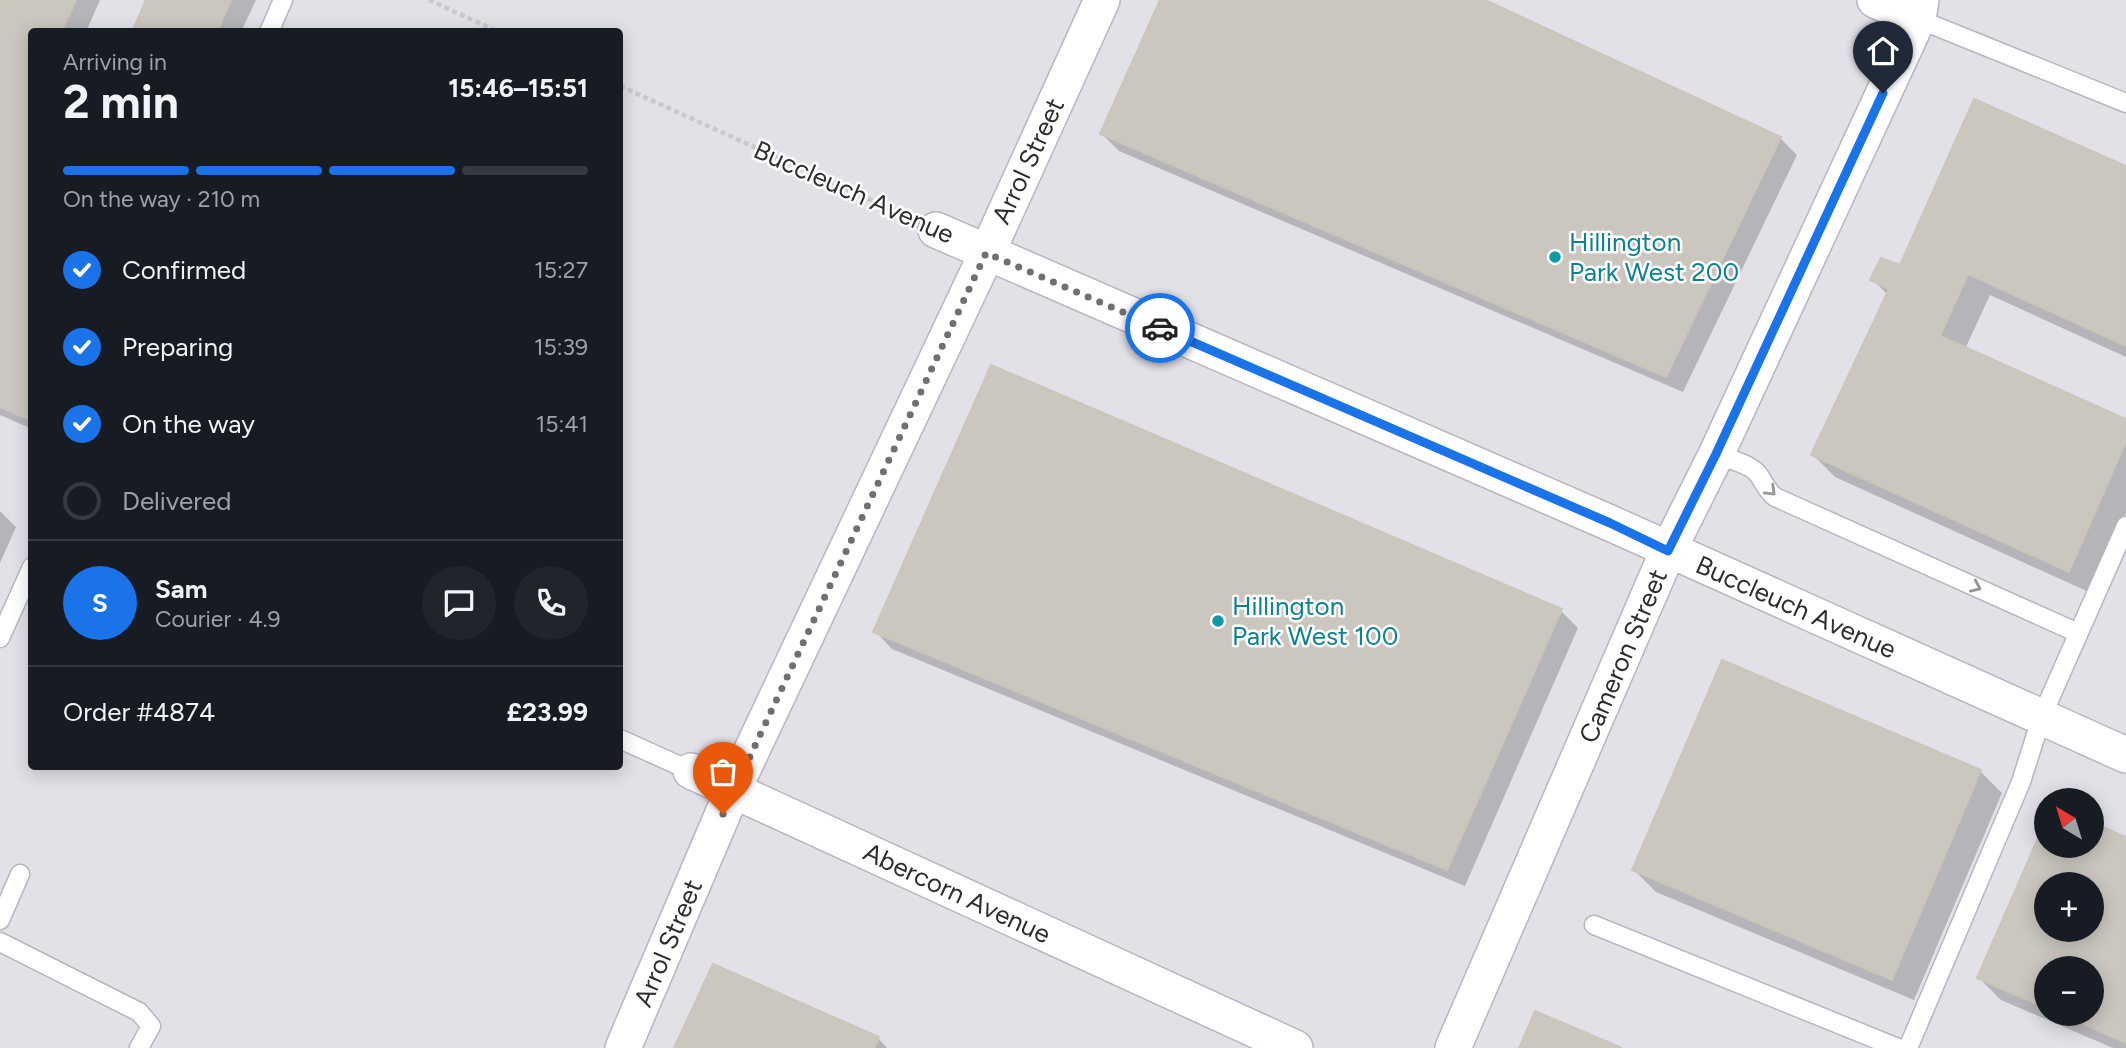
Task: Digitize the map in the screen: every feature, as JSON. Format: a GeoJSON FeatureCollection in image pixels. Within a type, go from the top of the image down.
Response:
{"type":"FeatureCollection","features":[{"type":"Feature","properties":{"kind":"street","name":"Arrol Street"},"geometry":{"type":"LineString","coordinates":[[623,1048],[733,790],[1102,0]]}},
{"type":"Feature","properties":{"kind":"street"},"geometry":{"type":"LineString","coordinates":[[1875,0],[1920,10]]}},
{"type":"Feature","properties":{"kind":"street","name":"Cameron Street"},"geometry":{"type":"LineString","coordinates":[[1453,1048],[1668,551],[1716,454],[1920,10]]}},
{"type":"Feature","properties":{"kind":"street","name":"Buccleuch Avenue"},"geometry":{"type":"LineString","coordinates":[[936,230],[1610,523],[2126,755]]}},
{"type":"Feature","properties":{"kind":"street","name":"Abercorn Avenue"},"geometry":{"type":"LineString","coordinates":[[691,771],[1295,1048]]}},
{"type":"Feature","properties":{"kind":"lane"},"geometry":{"type":"LineString","coordinates":[[271,28],[283,0]]}},
{"type":"Feature","properties":{"kind":"lane"},"geometry":{"type":"LineString","coordinates":[[1920,10],[2126,103]]}},
{"type":"Feature","properties":{"kind":"lane"},"geometry":{"type":"LineString","coordinates":[[1716,454],[1750,468],[1758,474],[1775,497],[2078,633]]}},
{"type":"Feature","properties":{"kind":"lane"},"geometry":{"type":"LineString","coordinates":[[1908,1048],[2021,782],[2042,716],[2126,526]]}},
{"type":"Feature","properties":{"kind":"lane"},"geometry":{"type":"LineString","coordinates":[[0,638],[28,577]]}},
{"type":"Feature","properties":{"kind":"lane","name":"Abercorn Avenue"},"geometry":{"type":"LineString","coordinates":[[623,740],[691,771]]}},
{"type":"Feature","properties":{"kind":"lane"},"geometry":{"type":"LineString","coordinates":[[0,920],[20,874]]}},
{"type":"Feature","properties":{"kind":"lane"},"geometry":{"type":"LineString","coordinates":[[1594,925],[1898,1048]]}},
{"type":"Feature","properties":{"kind":"lane"},"geometry":{"type":"LineString","coordinates":[[0,942],[139,1012],[151,1026],[139,1048]]}},
{"type":"Feature","properties":{"kind":"path"},"geometry":{"type":"LineString","coordinates":[[429,0],[490,28]]}},
{"type":"Feature","properties":{"kind":"path","name":"Buccleuch Avenue"},"geometry":{"type":"LineString","coordinates":[[623,87],[936,230]]}},
{"type":"Feature","properties":{"kind":"shaded area"},"geometry":{"type":"Polygon","coordinates":[[[0,0],[2126,0],[2126,1048],[0,1048],[0,0]]]}},
{"type":"Feature","properties":{"kind":"building"},"geometry":{"type":"Polygon","coordinates":[[[0,0],[76,0],[63,28],[28,28],[28,419],[0,407],[0,0]]]}},
{"type":"Feature","properties":{"kind":"building"},"geometry":{"type":"Polygon","coordinates":[[[146,0],[231,0],[219,28],[134,28],[146,0]]]}},
{"type":"Feature","properties":{"kind":"building","name":"Hillington Park West 200"},"geometry":{"type":"Polygon","coordinates":[[[1160,0],[1485,0],[1781,137],[1666,377],[1100,134],[1160,0]]]}},
{"type":"Feature","properties":{"kind":"building"},"geometry":{"type":"Polygon","coordinates":[[[1974,99],[2126,166],[2126,346],[1968,274],[1940,336],[2126,419],[2126,441],[2069,572],[1811,455],[1889,289],[1870,280],[1881,258],[1900,265],[1974,99]]]}},
{"type":"Feature","properties":{"kind":"building","name":"Hillington Park West 100"},"geometry":{"type":"Polygon","coordinates":[[[991,365],[1562,609],[1447,870],[873,632],[991,365]]]}},
{"type":"Feature","properties":{"kind":"building"},"geometry":{"type":"Polygon","coordinates":[[[1722,660],[1981,770],[1892,980],[1632,870],[1722,660]]]}},
{"type":"Feature","properties":{"kind":"building"},"geometry":{"type":"Polygon","coordinates":[[[2104,828],[2126,837],[2126,1043],[2087,1026],[2104,1026],[2104,956],[2034,956],[2034,1003],[1977,978],[2034,847],[2034,858],[2104,858],[2104,828]]]}},
{"type":"Feature","properties":{"kind":"building"},"geometry":{"type":"Polygon","coordinates":[[[713,964],[879,1037],[874,1048],[674,1048],[713,964]]]}},
{"type":"Feature","properties":{"kind":"building"},"geometry":{"type":"Polygon","coordinates":[[[1535,1011],[1622,1048],[1519,1048],[1535,1011]]]}},
{"type":"Feature","properties":{"kind":"way so far"},"geometry":{"type":"LineString","coordinates":[[723,814],[986,253],[1160,328]]}},
{"type":"Feature","properties":{"kind":"place","name":"Hillington Park West 200"},"geometry":{"type":"Point","coordinates":[1555,257]}},
{"type":"Feature","properties":{"kind":"place","name":"Hillington Park West 100"},"geometry":{"type":"Point","coordinates":[1218,621]}},
{"type":"Feature","properties":{"kind":"route"},"geometry":{"type":"LineString","coordinates":[[1160,328],[1610,523],[1668,551],[1716,454],[1883,93]]}}]}
